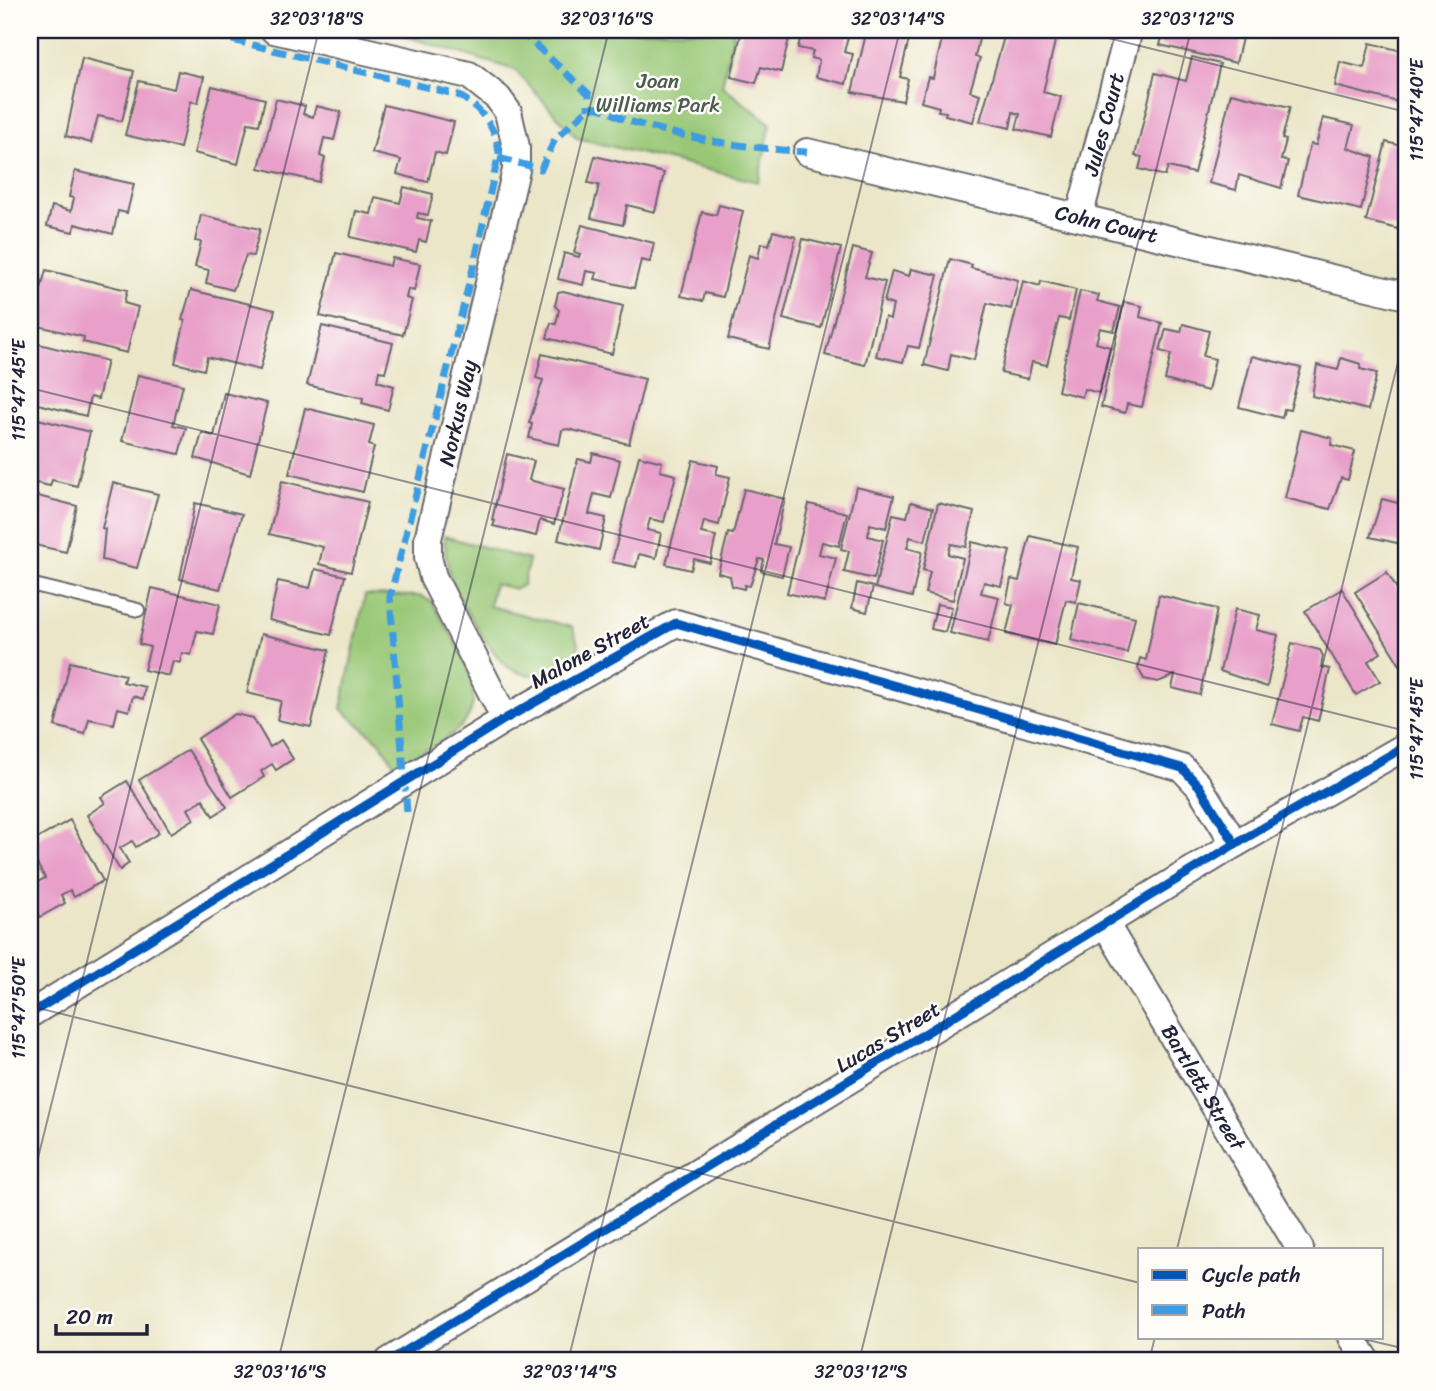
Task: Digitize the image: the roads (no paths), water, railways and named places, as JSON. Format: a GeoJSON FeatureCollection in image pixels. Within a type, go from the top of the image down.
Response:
{"type":"FeatureCollection","features":[{"type":"Feature","properties":{"kind":"street","name":"Norkus Way"},"geometry":{"type":"LineString","coordinates":[[274,30],[469,75],[498,97],[514,128],[516,170],[428,538],[428,557],[433,576],[505,719]]}},
{"type":"Feature","properties":{"kind":"street","name":"Jules Court"},"geometry":{"type":"LineString","coordinates":[[1079,217],[1129,30]]}},
{"type":"Feature","properties":{"kind":"street","name":"Cohn Court"},"geometry":{"type":"LineString","coordinates":[[807,152],[1406,296]]}},
{"type":"Feature","properties":{"kind":"street","name":"Malone Street"},"geometry":{"type":"LineString","coordinates":[[30,1014],[505,719],[676,623],[1182,768],[1199,786],[1235,844]]}},
{"type":"Feature","properties":{"kind":"street","name":"Lucas Street"},"geometry":{"type":"LineString","coordinates":[[389,1361],[1235,844],[1406,746]]}},
{"type":"Feature","properties":{"kind":"street","name":"Bartlett Street"},"geometry":{"type":"LineString","coordinates":[[1106,925],[1299,1248]]}},
{"type":"Feature","properties":{"kind":"lane"},"geometry":{"type":"LineString","coordinates":[[30,584],[138,610]]}},
{"type":"Feature","properties":{"kind":"park label","name":"Joan Williams Park"},"geometry":{"type":"Point","coordinates":[658,93]}}]}
